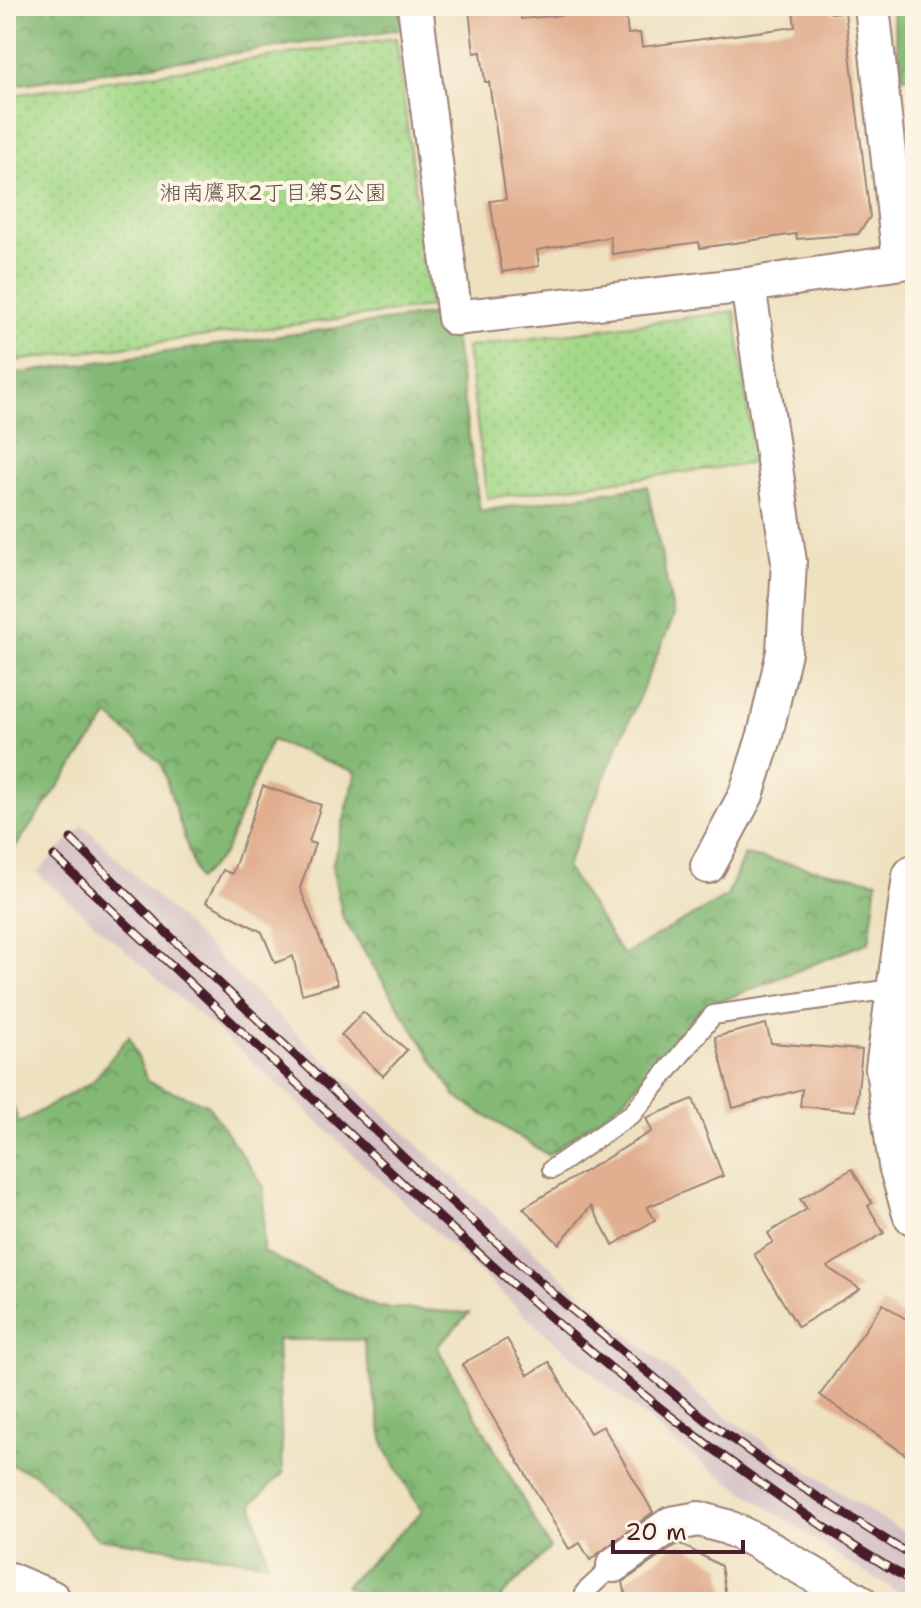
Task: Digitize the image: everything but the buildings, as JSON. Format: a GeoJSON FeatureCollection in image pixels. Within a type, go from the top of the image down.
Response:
{"type":"FeatureCollection","features":[{"type":"Feature","properties":{"kind":"main road"},"geometry":{"type":"LineString","coordinates":[[915,877],[888,1068],[901,1165],[915,1213]]}},
{"type":"Feature","properties":{"kind":"main road"},"geometry":{"type":"LineString","coordinates":[[6,1584],[49,1602]]}},
{"type":"Feature","properties":{"kind":"street"},"geometry":{"type":"LineString","coordinates":[[415,6],[455,318],[748,285],[908,261],[872,6]]}},
{"type":"Feature","properties":{"kind":"street"},"geometry":{"type":"LineString","coordinates":[[708,866],[746,795],[765,735],[784,652],[789,562],[748,285]]}},
{"type":"Feature","properties":{"kind":"street"},"geometry":{"type":"LineString","coordinates":[[614,1565],[671,1524],[699,1519],[727,1527],[758,1542],[860,1602]]}},
{"type":"Feature","properties":{"kind":"lane"},"geometry":{"type":"LineString","coordinates":[[552,1169],[633,1113],[713,1015],[898,988]]}},
{"type":"Feature","properties":{"kind":"lane"},"geometry":{"type":"LineString","coordinates":[[586,1602],[585,1592],[614,1565]]}},
{"type":"Feature","properties":{"kind":"shaded area"},"geometry":{"type":"Polygon","coordinates":[[[83,825],[296,1033],[575,1289],[715,1409],[915,1538],[915,1602],[847,1562],[685,1451],[538,1327],[263,1071],[37,873],[83,825]]]}},
{"type":"Feature","properties":{"kind":"green space"},"geometry":{"type":"Polygon","coordinates":[[[6,6],[399,6],[402,29],[6,86],[6,6]]]}},
{"type":"Feature","properties":{"kind":"green space"},"geometry":{"type":"Polygon","coordinates":[[[891,6],[915,6],[915,75],[903,77],[891,6]]]}},
{"type":"Feature","properties":{"kind":"green space","name":"湘南鷹取2丁目第5公園"},"geometry":{"type":"Polygon","coordinates":[[[396,38],[430,307],[6,362],[6,96],[396,38]]]}},
{"type":"Feature","properties":{"kind":"green space"},"geometry":{"type":"Polygon","coordinates":[[[735,311],[755,463],[487,498],[467,347],[735,311]]]}},
{"type":"Feature","properties":{"kind":"green space"},"geometry":{"type":"Polygon","coordinates":[[[441,313],[454,336],[480,511],[647,486],[674,616],[566,867],[623,955],[727,896],[744,855],[877,881],[869,942],[699,1010],[624,1100],[548,1155],[456,1097],[343,918],[332,867],[356,772],[271,740],[224,854],[198,880],[161,764],[109,716],[6,860],[6,375],[441,313]]]}},
{"type":"Feature","properties":{"kind":"green space"},"geometry":{"type":"Polygon","coordinates":[[[129,1036],[148,1082],[207,1104],[264,1187],[263,1252],[376,1307],[469,1313],[437,1347],[550,1548],[496,1602],[373,1602],[345,1586],[422,1512],[385,1448],[363,1340],[277,1340],[283,1473],[252,1503],[268,1563],[97,1538],[35,1474],[6,1463],[6,1087],[19,1123],[93,1081],[129,1036]]]}},
{"type":"Feature","properties":{"kind":"railway"},"geometry":{"type":"LineString","coordinates":[[71,839],[423,1176],[564,1303],[706,1420],[778,1472],[915,1558]]}},
{"type":"Feature","properties":{"kind":"railway"},"geometry":{"type":"LineString","coordinates":[[54,856],[452,1229],[598,1358],[751,1477],[915,1583]]}}]}
